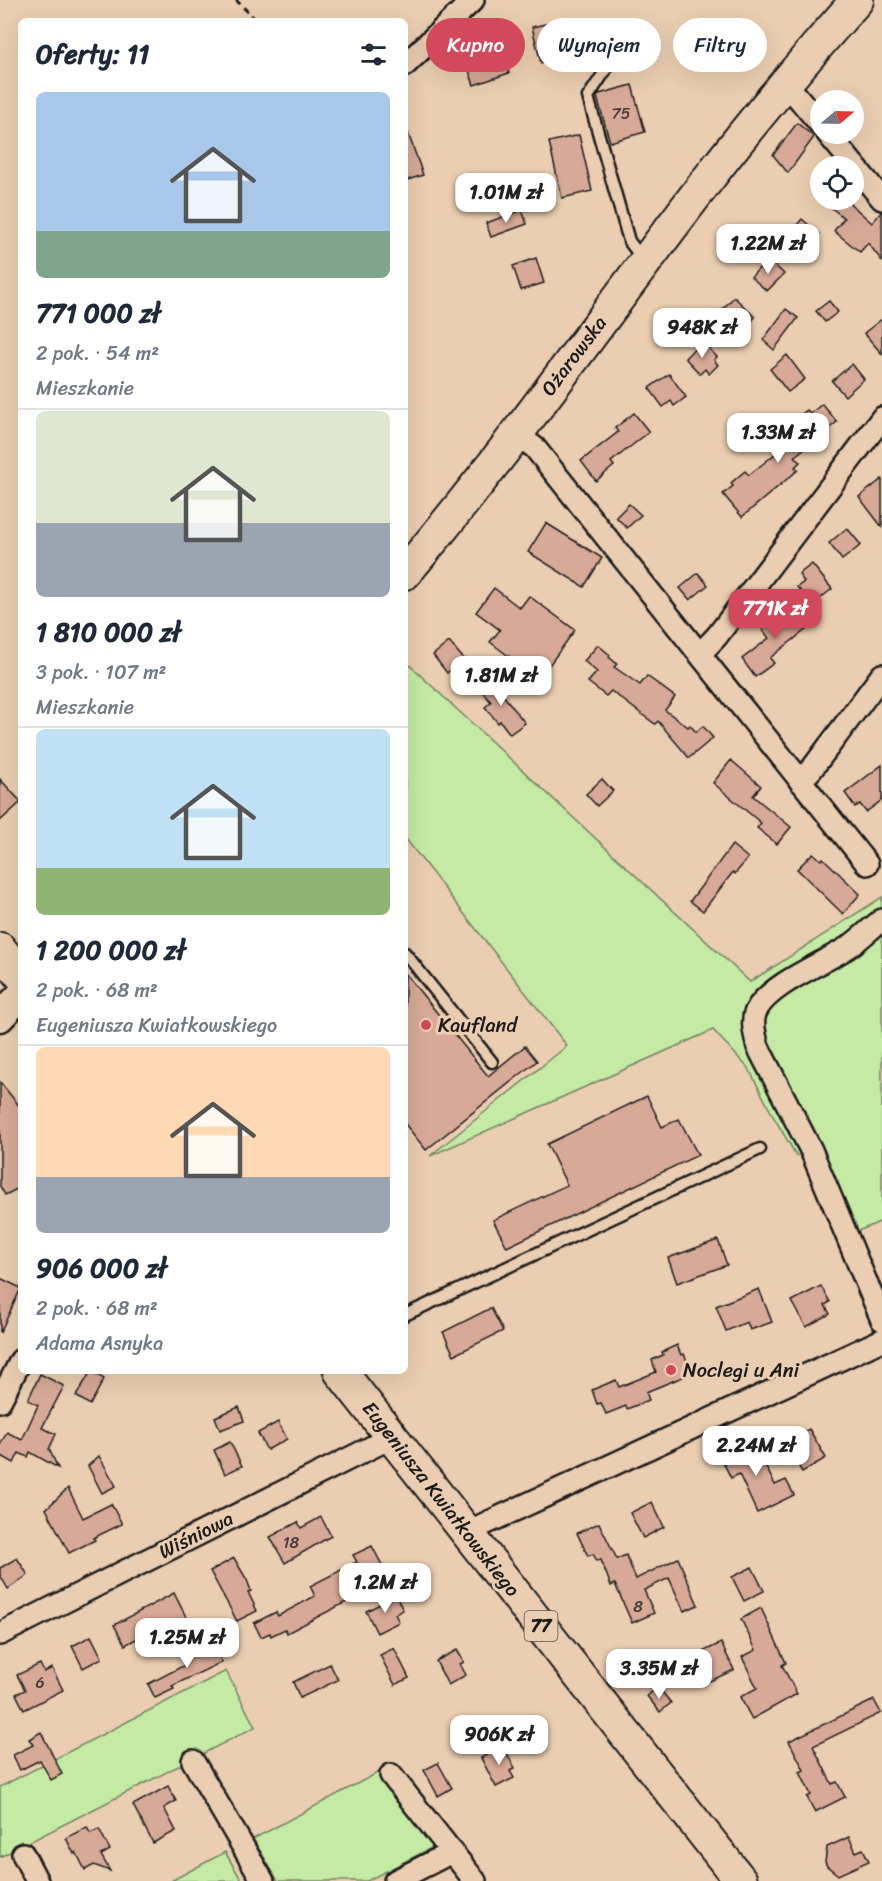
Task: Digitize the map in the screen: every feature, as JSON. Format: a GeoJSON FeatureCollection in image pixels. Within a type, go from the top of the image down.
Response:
{"type":"FeatureCollection","features":[{"type":"Feature","properties":{"kind":"main road","name":"Ożarowska"},"geometry":{"type":"LineString","coordinates":[[408,569],[445,526],[516,434],[711,174],[785,82],[856,0]]}},
{"type":"Feature","properties":{"kind":"main road"},"geometry":{"type":"LineString","coordinates":[[0,949],[18,971]]}},
{"type":"Feature","properties":{"kind":"main road","name":"Eugeniusza Kwiatkowskiego"},"geometry":{"type":"LineString","coordinates":[[342,1374],[741,1881]]}},
{"type":"Feature","properties":{"kind":"street"},"geometry":{"type":"LineString","coordinates":[[408,62],[473,0]]}},
{"type":"Feature","properties":{"kind":"street"},"geometry":{"type":"LineString","coordinates":[[785,82],[810,112]]}},
{"type":"Feature","properties":{"kind":"street"},"geometry":{"type":"LineString","coordinates":[[836,144],[882,199]]}},
{"type":"Feature","properties":{"kind":"street"},"geometry":{"type":"LineString","coordinates":[[700,654],[717,636],[882,418]]}},
{"type":"Feature","properties":{"kind":"street"},"geometry":{"type":"LineString","coordinates":[[516,434],[535,448],[867,864]]}},
{"type":"Feature","properties":{"kind":"street"},"geometry":{"type":"LineString","coordinates":[[800,782],[882,675]]}},
{"type":"Feature","properties":{"kind":"street"},"geometry":{"type":"LineString","coordinates":[[882,920],[851,945],[768,995],[756,1012],[754,1031],[764,1060],[811,1150],[882,1320]]}},
{"type":"Feature","properties":{"kind":"street"},"geometry":{"type":"LineString","coordinates":[[0,1017],[18,998]]}},
{"type":"Feature","properties":{"kind":"street"},"geometry":{"type":"LineString","coordinates":[[468,1533],[882,1340]]}},
{"type":"Feature","properties":{"kind":"street"},"geometry":{"type":"LineString","coordinates":[[0,1401],[18,1366]]}},
{"type":"Feature","properties":{"kind":"street","name":"Wiśniowa"},"geometry":{"type":"LineString","coordinates":[[0,1634],[382,1443],[391,1436]]}},
{"type":"Feature","properties":{"kind":"street"},"geometry":{"type":"LineString","coordinates":[[193,1761],[263,1881]]}},
{"type":"Feature","properties":{"kind":"street"},"geometry":{"type":"LineString","coordinates":[[391,1775],[475,1881]]}},
{"type":"Feature","properties":{"kind":"street"},"geometry":{"type":"LineString","coordinates":[[395,1881],[452,1852]]}},
{"type":"Feature","properties":{"kind":"street"},"geometry":{"type":"LineString","coordinates":[[23,1854],[36,1881]]}},
{"type":"Feature","properties":{"kind":"lane"},"geometry":{"type":"LineString","coordinates":[[604,72],[588,97],[629,241],[645,262]]}},
{"type":"Feature","properties":{"kind":"lane"},"geometry":{"type":"LineString","coordinates":[[408,957],[492,1062]]}},
{"type":"Feature","properties":{"kind":"lane"},"geometry":{"type":"LineString","coordinates":[[408,1314],[760,1149]]}},
{"type":"Feature","properties":{"kind":"path"},"geometry":{"type":"LineString","coordinates":[[236,0],[254,18]]}},
{"type":"Feature","properties":{"kind":"green space"},"geometry":{"type":"Polygon","coordinates":[[[408,664],[750,982],[882,897],[882,1221],[856,1232],[825,1160],[796,1155],[749,1069],[713,1030],[430,1156],[567,1046],[408,842],[408,664]]]}},
{"type":"Feature","properties":{"kind":"green space"},"geometry":{"type":"Polygon","coordinates":[[[226,1671],[255,1727],[0,1857],[0,1787],[226,1671]]]}},
{"type":"Feature","properties":{"kind":"green space"},"geometry":{"type":"Polygon","coordinates":[[[381,1771],[435,1846],[367,1881],[278,1881],[253,1839],[381,1771]]]}},
{"type":"Feature","properties":{"kind":"green space"},"geometry":{"type":"Polygon","coordinates":[[[225,1852],[242,1881],[171,1881],[225,1852]]]}},
{"type":"Feature","properties":{"kind":"building"},"geometry":{"type":"Polygon","coordinates":[[[537,26],[537,47],[532,27],[537,26]]]}},
{"type":"Feature","properties":{"kind":"building"},"geometry":{"type":"Polygon","coordinates":[[[469,72],[509,72],[509,73],[474,85],[469,72]]]}},
{"type":"Feature","properties":{"kind":"building"},"geometry":{"type":"Polygon","coordinates":[[[632,85],[645,132],[610,142],[597,97],[599,94],[632,85]]]}},
{"type":"Feature","properties":{"kind":"building"},"geometry":{"type":"Polygon","coordinates":[[[797,123],[810,134],[810,143],[788,173],[773,155],[797,123]]]}},
{"type":"Feature","properties":{"kind":"building"},"geometry":{"type":"Polygon","coordinates":[[[408,133],[423,175],[408,180],[408,133]]]}},
{"type":"Feature","properties":{"kind":"building"},"geometry":{"type":"Polygon","coordinates":[[[579,135],[592,191],[562,198],[549,142],[579,135]]]}},
{"type":"Feature","properties":{"kind":"building"},"geometry":{"type":"Polygon","coordinates":[[[522,210],[527,224],[491,237],[486,223],[522,210]]]}},
{"type":"Feature","properties":{"kind":"building"},"geometry":{"type":"Polygon","coordinates":[[[834,210],[857,210],[872,223],[882,211],[882,261],[868,243],[860,252],[834,231],[844,218],[834,210]]]}},
{"type":"Feature","properties":{"kind":"building"},"geometry":{"type":"Polygon","coordinates":[[[802,219],[819,234],[803,252],[786,238],[802,219]]]}},
{"type":"Feature","properties":{"kind":"building"},"geometry":{"type":"Polygon","coordinates":[[[536,258],[544,283],[521,290],[513,266],[536,258]]]}},
{"type":"Feature","properties":{"kind":"building"},"geometry":{"type":"Polygon","coordinates":[[[768,259],[784,274],[767,291],[751,277],[768,259]]]}},
{"type":"Feature","properties":{"kind":"building"},"geometry":{"type":"Polygon","coordinates":[[[734,297],[755,317],[744,330],[738,325],[733,330],[717,315],[734,297]]]}},
{"type":"Feature","properties":{"kind":"building"},"geometry":{"type":"Polygon","coordinates":[[[829,301],[838,312],[825,322],[816,311],[829,301]]]}},
{"type":"Feature","properties":{"kind":"building"},"geometry":{"type":"Polygon","coordinates":[[[786,309],[798,318],[774,350],[763,340],[786,309]]]}},
{"type":"Feature","properties":{"kind":"building"},"geometry":{"type":"Polygon","coordinates":[[[882,319],[882,354],[864,333],[882,319]]]}},
{"type":"Feature","properties":{"kind":"building"},"geometry":{"type":"Polygon","coordinates":[[[702,341],[717,357],[714,360],[718,365],[709,374],[705,369],[700,374],[685,358],[702,341]]]}},
{"type":"Feature","properties":{"kind":"building"},"geometry":{"type":"Polygon","coordinates":[[[787,355],[805,379],[788,392],[770,369],[787,355]]]}},
{"type":"Feature","properties":{"kind":"building"},"geometry":{"type":"Polygon","coordinates":[[[852,364],[864,379],[845,396],[832,381],[852,364]]]}},
{"type":"Feature","properties":{"kind":"building"},"geometry":{"type":"Polygon","coordinates":[[[669,374],[686,397],[674,406],[671,401],[663,407],[649,388],[669,374]]]}},
{"type":"Feature","properties":{"kind":"building"},"geometry":{"type":"Polygon","coordinates":[[[822,404],[837,422],[795,456],[800,462],[795,467],[798,470],[742,517],[723,494],[733,486],[731,483],[745,471],[749,475],[802,432],[799,428],[801,426],[795,419],[807,410],[810,414],[822,404]]]}},
{"type":"Feature","properties":{"kind":"building"},"geometry":{"type":"Polygon","coordinates":[[[634,413],[649,432],[611,462],[614,466],[596,481],[581,461],[618,432],[615,428],[634,413]]]}},
{"type":"Feature","properties":{"kind":"building"},"geometry":{"type":"Polygon","coordinates":[[[882,479],[882,527],[859,497],[882,479]]]}},
{"type":"Feature","properties":{"kind":"building"},"geometry":{"type":"Polygon","coordinates":[[[629,504],[641,515],[627,528],[616,517],[629,504]]]}},
{"type":"Feature","properties":{"kind":"building"},"geometry":{"type":"Polygon","coordinates":[[[546,523],[602,558],[584,587],[528,552],[546,523]]]}},
{"type":"Feature","properties":{"kind":"building"},"geometry":{"type":"Polygon","coordinates":[[[847,528],[861,545],[842,560],[829,543],[847,528]]]}},
{"type":"Feature","properties":{"kind":"building"},"geometry":{"type":"Polygon","coordinates":[[[812,564],[832,589],[812,605],[797,587],[804,582],[799,574],[812,564]]]}},
{"type":"Feature","properties":{"kind":"building"},"geometry":{"type":"Polygon","coordinates":[[[698,573],[708,585],[690,600],[680,588],[698,573]]]}},
{"type":"Feature","properties":{"kind":"building"},"geometry":{"type":"Polygon","coordinates":[[[494,588],[520,608],[529,596],[575,630],[539,679],[490,642],[500,630],[476,612],[494,588]]]}},
{"type":"Feature","properties":{"kind":"building"},"geometry":{"type":"Polygon","coordinates":[[[791,606],[808,628],[770,658],[774,663],[755,677],[742,659],[769,638],[762,629],[791,606]]]}},
{"type":"Feature","properties":{"kind":"building"},"geometry":{"type":"Polygon","coordinates":[[[449,642],[464,659],[447,673],[433,655],[449,642]]]}},
{"type":"Feature","properties":{"kind":"building"},"geometry":{"type":"Polygon","coordinates":[[[598,645],[617,664],[614,667],[640,685],[647,676],[675,697],[665,710],[688,727],[690,725],[696,732],[703,726],[713,738],[689,758],[658,721],[655,724],[611,691],[606,696],[588,682],[597,672],[584,661],[598,645]]]}},
{"type":"Feature","properties":{"kind":"building"},"geometry":{"type":"Polygon","coordinates":[[[489,677],[525,723],[510,734],[485,707],[491,702],[478,686],[489,677]]]}},
{"type":"Feature","properties":{"kind":"building"},"geometry":{"type":"Polygon","coordinates":[[[731,760],[761,786],[753,796],[791,827],[777,844],[757,828],[761,823],[713,783],[731,760]]]}},
{"type":"Feature","properties":{"kind":"building"},"geometry":{"type":"Polygon","coordinates":[[[882,765],[882,800],[866,812],[860,804],[855,807],[845,793],[882,765]]]}},
{"type":"Feature","properties":{"kind":"building"},"geometry":{"type":"Polygon","coordinates":[[[0,779],[18,799],[18,805],[0,821],[0,779]]]}},
{"type":"Feature","properties":{"kind":"building"},"geometry":{"type":"Polygon","coordinates":[[[602,779],[613,791],[597,806],[586,794],[602,779]]]}},
{"type":"Feature","properties":{"kind":"building"},"geometry":{"type":"Polygon","coordinates":[[[732,845],[748,858],[735,874],[733,872],[703,911],[690,901],[732,845]]]}},
{"type":"Feature","properties":{"kind":"building"},"geometry":{"type":"Polygon","coordinates":[[[813,853],[821,860],[823,858],[860,894],[843,914],[797,869],[813,853]]]}},
{"type":"Feature","properties":{"kind":"building","name":"Kaufland"},"geometry":{"type":"Polygon","coordinates":[[[408,977],[488,1076],[525,1046],[537,1061],[426,1150],[408,1128],[408,977]]]}},
{"type":"Feature","properties":{"kind":"building"},"geometry":{"type":"Polygon","coordinates":[[[0,1082],[18,1104],[18,1188],[5,1195],[0,1186],[0,1082]]]}},
{"type":"Feature","properties":{"kind":"building"},"geometry":{"type":"Polygon","coordinates":[[[647,1096],[662,1127],[679,1119],[698,1155],[507,1247],[493,1220],[567,1185],[547,1144],[647,1096]]]}},
{"type":"Feature","properties":{"kind":"building"},"geometry":{"type":"Polygon","coordinates":[[[718,1240],[727,1265],[677,1283],[668,1258],[718,1240]]]}},
{"type":"Feature","properties":{"kind":"building"},"geometry":{"type":"Polygon","coordinates":[[[0,1278],[18,1287],[18,1294],[0,1333],[0,1278]]]}},
{"type":"Feature","properties":{"kind":"building"},"geometry":{"type":"Polygon","coordinates":[[[821,1286],[830,1302],[825,1305],[830,1314],[806,1327],[792,1301],[821,1286]]]}},
{"type":"Feature","properties":{"kind":"building"},"geometry":{"type":"Polygon","coordinates":[[[759,1289],[772,1322],[750,1330],[747,1322],[726,1331],[716,1306],[759,1289]]]}},
{"type":"Feature","properties":{"kind":"building"},"geometry":{"type":"Polygon","coordinates":[[[491,1308],[503,1331],[454,1355],[443,1332],[491,1308]]]}},
{"type":"Feature","properties":{"kind":"building"},"geometry":{"type":"Polygon","coordinates":[[[677,1345],[681,1355],[684,1354],[690,1369],[684,1372],[685,1376],[646,1392],[649,1400],[627,1409],[626,1406],[606,1414],[601,1403],[597,1404],[592,1390],[616,1380],[619,1387],[656,1372],[652,1360],[677,1345]]]}},
{"type":"Feature","properties":{"kind":"building"},"geometry":{"type":"Polygon","coordinates":[[[40,1374],[64,1386],[42,1428],[56,1434],[49,1449],[58,1468],[30,1452],[28,1457],[19,1453],[14,1463],[0,1455],[0,1445],[7,1432],[22,1440],[38,1405],[28,1400],[40,1374]]]}},
{"type":"Feature","properties":{"kind":"building"},"geometry":{"type":"Polygon","coordinates":[[[89,1374],[96,1374],[104,1379],[90,1405],[76,1396],[89,1374]]]}},
{"type":"Feature","properties":{"kind":"building"},"geometry":{"type":"Polygon","coordinates":[[[239,1407],[244,1421],[220,1430],[215,1417],[239,1407]]]}},
{"type":"Feature","properties":{"kind":"building"},"geometry":{"type":"Polygon","coordinates":[[[278,1422],[287,1439],[267,1450],[258,1433],[278,1422]]]}},
{"type":"Feature","properties":{"kind":"building"},"geometry":{"type":"Polygon","coordinates":[[[809,1429],[826,1458],[802,1472],[785,1443],[809,1429]]]}},
{"type":"Feature","properties":{"kind":"building"},"geometry":{"type":"Polygon","coordinates":[[[753,1441],[775,1485],[786,1480],[794,1495],[757,1513],[739,1474],[731,1478],[721,1458],[753,1441]]]}},
{"type":"Feature","properties":{"kind":"building"},"geometry":{"type":"Polygon","coordinates":[[[230,1442],[242,1466],[225,1474],[214,1450],[230,1442]]]}},
{"type":"Feature","properties":{"kind":"building"},"geometry":{"type":"Polygon","coordinates":[[[99,1456],[116,1486],[102,1493],[88,1466],[99,1456]]]}},
{"type":"Feature","properties":{"kind":"building"},"geometry":{"type":"Polygon","coordinates":[[[68,1488],[83,1518],[111,1504],[122,1524],[69,1553],[46,1509],[68,1488]]]}},
{"type":"Feature","properties":{"kind":"building"},"geometry":{"type":"Polygon","coordinates":[[[652,1502],[664,1527],[643,1538],[630,1513],[652,1502]]]}},
{"type":"Feature","properties":{"kind":"building"},"geometry":{"type":"Polygon","coordinates":[[[321,1517],[331,1536],[285,1563],[270,1537],[298,1522],[301,1528],[321,1517]]]}},
{"type":"Feature","properties":{"kind":"building"},"geometry":{"type":"Polygon","coordinates":[[[599,1523],[617,1559],[626,1555],[636,1579],[678,1558],[698,1605],[684,1611],[669,1578],[644,1590],[654,1613],[632,1623],[615,1584],[611,1586],[601,1560],[597,1561],[593,1554],[588,1556],[577,1533],[599,1523]]]}},
{"type":"Feature","properties":{"kind":"building"},"geometry":{"type":"Polygon","coordinates":[[[372,1546],[383,1567],[346,1586],[352,1599],[287,1633],[285,1629],[271,1636],[270,1633],[261,1637],[254,1623],[276,1612],[278,1616],[315,1596],[310,1586],[357,1562],[353,1555],[372,1546]]]}},
{"type":"Feature","properties":{"kind":"building"},"geometry":{"type":"Polygon","coordinates":[[[17,1558],[28,1575],[8,1589],[0,1575],[0,1568],[17,1558]]]}},
{"type":"Feature","properties":{"kind":"building"},"geometry":{"type":"Polygon","coordinates":[[[234,1558],[247,1580],[251,1591],[248,1592],[257,1611],[237,1621],[210,1571],[234,1558]]]}},
{"type":"Feature","properties":{"kind":"building"},"geometry":{"type":"Polygon","coordinates":[[[752,1567],[764,1591],[744,1601],[732,1577],[752,1567]]]}},
{"type":"Feature","properties":{"kind":"building"},"geometry":{"type":"Polygon","coordinates":[[[174,1593],[188,1621],[169,1630],[164,1624],[125,1645],[114,1625],[174,1593]]]}},
{"type":"Feature","properties":{"kind":"building"},"geometry":{"type":"Polygon","coordinates":[[[396,1596],[403,1610],[395,1614],[399,1622],[377,1633],[366,1611],[396,1596]]]}},
{"type":"Feature","properties":{"kind":"building"},"geometry":{"type":"Polygon","coordinates":[[[761,1608],[786,1663],[782,1665],[797,1694],[752,1719],[740,1697],[757,1688],[742,1657],[756,1650],[741,1619],[761,1608]]]}},
{"type":"Feature","properties":{"kind":"building"},"geometry":{"type":"Polygon","coordinates":[[[91,1636],[102,1658],[83,1668],[72,1646],[91,1636]]]}},
{"type":"Feature","properties":{"kind":"building"},"geometry":{"type":"Polygon","coordinates":[[[212,1642],[222,1662],[172,1686],[174,1689],[155,1698],[148,1684],[185,1665],[181,1656],[212,1642]]]}},
{"type":"Feature","properties":{"kind":"building"},"geometry":{"type":"Polygon","coordinates":[[[721,1643],[734,1670],[710,1681],[698,1654],[721,1643]]]}},
{"type":"Feature","properties":{"kind":"building"},"geometry":{"type":"Polygon","coordinates":[[[394,1648],[409,1678],[395,1685],[380,1655],[394,1648]]]}},
{"type":"Feature","properties":{"kind":"building"},"geometry":{"type":"Polygon","coordinates":[[[457,1650],[464,1662],[460,1664],[466,1675],[448,1685],[436,1661],[457,1650]]]}},
{"type":"Feature","properties":{"kind":"building"},"geometry":{"type":"Polygon","coordinates":[[[40,1664],[44,1672],[52,1668],[63,1690],[24,1710],[16,1694],[25,1690],[17,1675],[40,1664]]]}},
{"type":"Feature","properties":{"kind":"building"},"geometry":{"type":"Polygon","coordinates":[[[330,1664],[338,1680],[300,1698],[293,1682],[330,1664]]]}},
{"type":"Feature","properties":{"kind":"building"},"geometry":{"type":"Polygon","coordinates":[[[658,1687],[671,1703],[660,1712],[647,1696],[658,1687]]]}},
{"type":"Feature","properties":{"kind":"building"},"geometry":{"type":"Polygon","coordinates":[[[874,1700],[881,1713],[813,1746],[832,1784],[837,1782],[845,1797],[815,1812],[807,1797],[811,1795],[800,1772],[804,1770],[789,1741],[874,1700]]]}},
{"type":"Feature","properties":{"kind":"building"},"geometry":{"type":"Polygon","coordinates":[[[41,1732],[62,1774],[51,1780],[40,1760],[20,1770],[13,1755],[33,1745],[29,1739],[41,1732]]]}},
{"type":"Feature","properties":{"kind":"building"},"geometry":{"type":"Polygon","coordinates":[[[503,1746],[515,1768],[510,1771],[514,1778],[496,1787],[481,1758],[503,1746]]]}},
{"type":"Feature","properties":{"kind":"building"},"geometry":{"type":"Polygon","coordinates":[[[438,1763],[452,1788],[438,1796],[424,1770],[438,1763]]]}},
{"type":"Feature","properties":{"kind":"building"},"geometry":{"type":"Polygon","coordinates":[[[168,1786],[176,1801],[164,1808],[176,1831],[153,1843],[133,1805],[168,1786]]]}},
{"type":"Feature","properties":{"kind":"building"},"geometry":{"type":"Polygon","coordinates":[[[87,1827],[90,1833],[99,1829],[110,1850],[101,1855],[110,1871],[94,1865],[85,1870],[76,1852],[74,1854],[66,1838],[87,1827]]]}},
{"type":"Feature","properties":{"kind":"building"},"geometry":{"type":"Polygon","coordinates":[[[849,1837],[856,1852],[863,1849],[869,1861],[838,1875],[825,1862],[827,1847],[849,1837]]]}},
{"type":"Feature","properties":{"kind":"place","name":"Kaufland"},"geometry":{"type":"Point","coordinates":[426,1025]}},
{"type":"Feature","properties":{"kind":"place","name":"Noclegi u Ani"},"geometry":{"type":"Point","coordinates":[671,1370]}}]}
